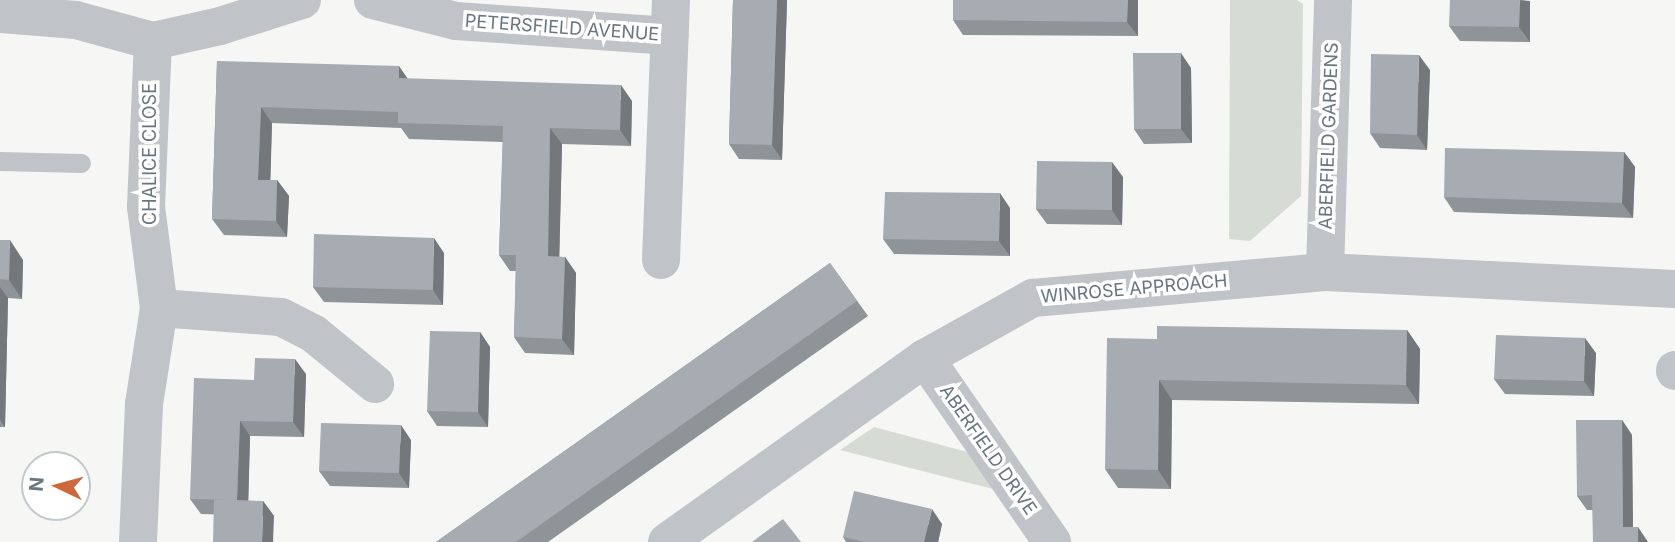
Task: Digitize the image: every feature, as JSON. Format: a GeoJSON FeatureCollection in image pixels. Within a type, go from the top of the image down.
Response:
{"type":"FeatureCollection","features":[{"type":"Feature","properties":{"kind":"street"},"geometry":{"type":"LineString","coordinates":[[0,14],[76,20],[153,41],[220,26],[302,0]]}},
{"type":"Feature","properties":{"kind":"street","name":"PETERSFIELD AVENUE"},"geometry":{"type":"LineString","coordinates":[[373,0],[456,21],[670,18],[661,260]]}},
{"type":"Feature","properties":{"kind":"street","name":"ABERFIELD GARDENS"},"geometry":{"type":"LineString","coordinates":[[1325,272],[1333,0]]}},
{"type":"Feature","properties":{"kind":"street","name":"CHALICE CLOSE"},"geometry":{"type":"LineString","coordinates":[[138,542],[144,404],[159,309],[146,207],[153,41]]}},
{"type":"Feature","properties":{"kind":"street","name":"WINROSE APPROACH"},"geometry":{"type":"LineString","coordinates":[[667,542],[925,358],[1033,298],[1325,272],[1675,289]]}},
{"type":"Feature","properties":{"kind":"street"},"geometry":{"type":"LineString","coordinates":[[159,309],[281,317],[314,334],[374,384]]}},
{"type":"Feature","properties":{"kind":"street","name":"ABERFIELD DRIVE"},"geometry":{"type":"LineString","coordinates":[[925,358],[1052,542]]}},
{"type":"Feature","properties":{"kind":"lane"},"geometry":{"type":"LineString","coordinates":[[0,161],[81,163]]}},
{"type":"Feature","properties":{"kind":"shaded area"},"geometry":{"type":"Polygon","coordinates":[[[1230,0],[1297,0],[1303,4],[1301,196],[1250,241],[1229,239],[1230,0]]]}},
{"type":"Feature","properties":{"kind":"shaded area"},"geometry":{"type":"Polygon","coordinates":[[[874,427],[971,453],[993,489],[840,450],[874,427]]]}},
{"type":"Feature","properties":{"kind":"building"},"geometry":{"type":"Polygon","coordinates":[[[733,0],[777,0],[772,145],[729,144],[733,0]]]}},
{"type":"Feature","properties":{"kind":"building"},"geometry":{"type":"Polygon","coordinates":[[[953,0],[1128,0],[1127,22],[953,20],[953,0]]]}},
{"type":"Feature","properties":{"kind":"building"},"geometry":{"type":"Polygon","coordinates":[[[1450,0],[1520,0],[1519,27],[1449,26],[1450,0]]]}},
{"type":"Feature","properties":{"kind":"building"},"geometry":{"type":"Polygon","coordinates":[[[1133,53],[1181,53],[1181,129],[1134,129],[1133,53]]]}},
{"type":"Feature","properties":{"kind":"building"},"geometry":{"type":"Polygon","coordinates":[[[1371,54],[1419,55],[1417,135],[1370,133],[1371,54]]]}},
{"type":"Feature","properties":{"kind":"building"},"geometry":{"type":"Polygon","coordinates":[[[217,61],[399,66],[399,78],[621,85],[620,130],[550,128],[548,256],[565,257],[562,339],[514,337],[516,255],[499,255],[503,126],[398,123],[398,112],[261,107],[258,180],[277,180],[276,221],[212,219],[217,61]]]}},
{"type":"Feature","properties":{"kind":"building"},"geometry":{"type":"Polygon","coordinates":[[[1445,148],[1624,152],[1622,203],[1444,197],[1445,148]]]}},
{"type":"Feature","properties":{"kind":"building"},"geometry":{"type":"Polygon","coordinates":[[[1037,161],[1112,162],[1112,210],[1036,209],[1037,161]]]}},
{"type":"Feature","properties":{"kind":"building"},"geometry":{"type":"Polygon","coordinates":[[[885,192],[1000,193],[999,241],[883,239],[885,192]]]}},
{"type":"Feature","properties":{"kind":"building"},"geometry":{"type":"Polygon","coordinates":[[[314,234],[434,238],[433,290],[313,287],[314,234]]]}},
{"type":"Feature","properties":{"kind":"building"},"geometry":{"type":"Polygon","coordinates":[[[0,240],[10,240],[9,280],[0,279],[0,240]]]}},
{"type":"Feature","properties":{"kind":"building"},"geometry":{"type":"Polygon","coordinates":[[[830,263],[857,301],[516,542],[436,542],[830,263]]]}},
{"type":"Feature","properties":{"kind":"building"},"geometry":{"type":"Polygon","coordinates":[[[1157,326],[1407,330],[1406,385],[1159,380],[1158,470],[1105,469],[1107,338],[1157,339],[1157,326]]]}},
{"type":"Feature","properties":{"kind":"building"},"geometry":{"type":"Polygon","coordinates":[[[430,331],[480,332],[478,412],[427,411],[430,331]]]}},
{"type":"Feature","properties":{"kind":"building"},"geometry":{"type":"Polygon","coordinates":[[[1496,335],[1585,338],[1584,381],[1494,379],[1496,335]]]}},
{"type":"Feature","properties":{"kind":"building"},"geometry":{"type":"Polygon","coordinates":[[[255,358],[295,359],[293,422],[240,421],[237,500],[263,501],[262,542],[213,542],[214,500],[228,500],[190,499],[194,378],[254,380],[255,358]]]}},
{"type":"Feature","properties":{"kind":"building"},"geometry":{"type":"Polygon","coordinates":[[[1576,420],[1622,420],[1623,527],[1638,527],[1638,542],[1593,542],[1592,495],[1577,496],[1576,420]]]}},
{"type":"Feature","properties":{"kind":"building"},"geometry":{"type":"Polygon","coordinates":[[[321,423],[401,425],[399,473],[319,471],[321,423]]]}},
{"type":"Feature","properties":{"kind":"building"},"geometry":{"type":"Polygon","coordinates":[[[854,491],[932,509],[924,542],[864,542],[843,537],[854,491]]]}},
{"type":"Feature","properties":{"kind":"building"},"geometry":{"type":"Polygon","coordinates":[[[783,519],[801,542],[752,542],[783,519]]]}}]}
